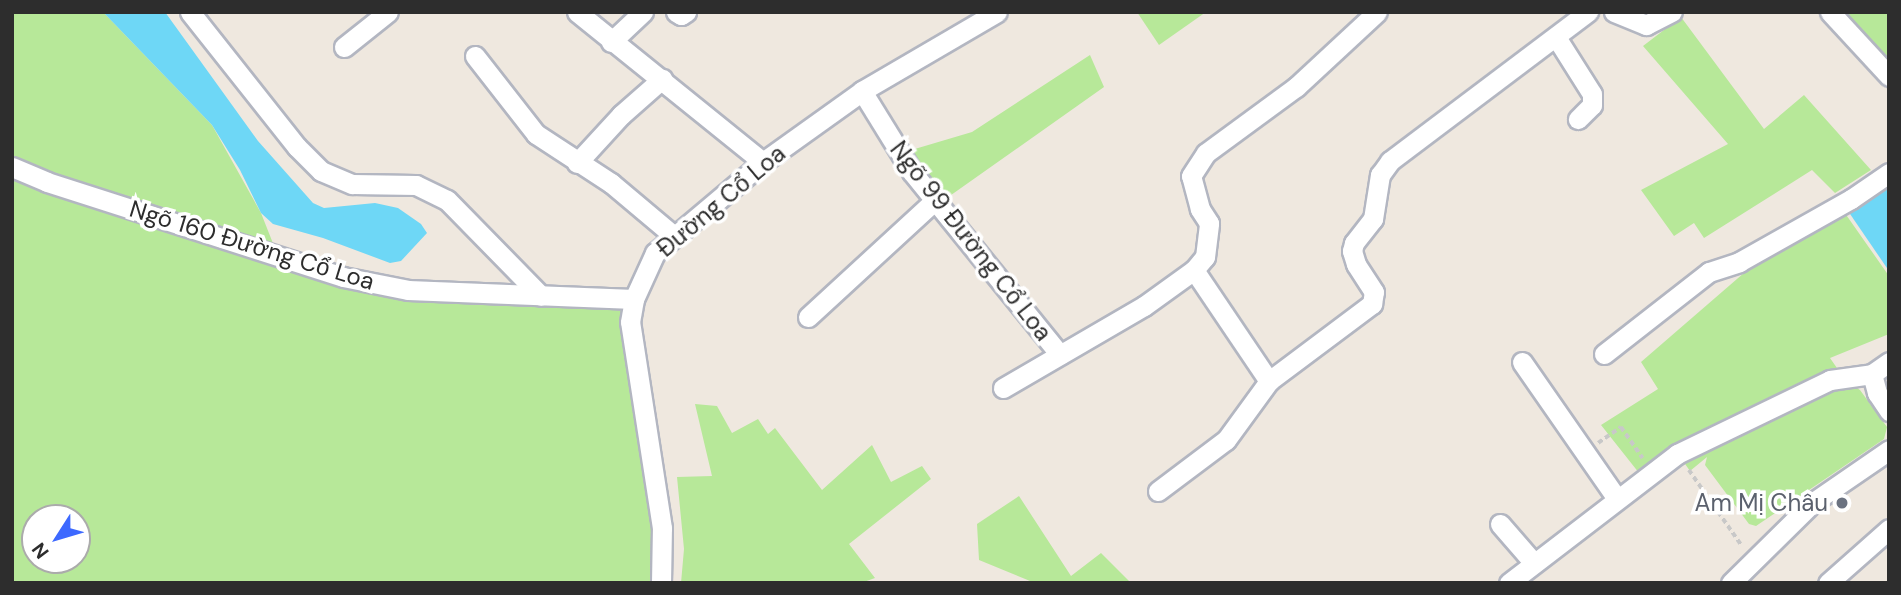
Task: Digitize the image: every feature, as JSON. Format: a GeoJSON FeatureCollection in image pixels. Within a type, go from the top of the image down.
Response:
{"type":"FeatureCollection","features":[{"type":"Feature","properties":{"kind":"street"},"geometry":{"type":"LineString","coordinates":[[190,12],[297,147],[321,171],[352,184],[416,185],[447,200],[541,296]]}},
{"type":"Feature","properties":{"kind":"street"},"geometry":{"type":"LineString","coordinates":[[344,47],[388,12]]}},
{"type":"Feature","properties":{"kind":"street"},"geometry":{"type":"LineString","coordinates":[[577,12],[762,162]]}},
{"type":"Feature","properties":{"kind":"street"},"geometry":{"type":"LineString","coordinates":[[611,42],[643,12]]}},
{"type":"Feature","properties":{"kind":"street"},"geometry":{"type":"LineString","coordinates":[[676,12],[681,15],[686,12]]}},
{"type":"Feature","properties":{"kind":"street","name":"Đường Cổ Loa"},"geometry":{"type":"LineString","coordinates":[[661,583],[662,528],[630,322],[634,299],[655,253],[762,162],[862,91],[997,12]]}},
{"type":"Feature","properties":{"kind":"street"},"geometry":{"type":"LineString","coordinates":[[1003,388],[1144,306],[1194,271],[1205,257],[1209,223],[1194,195],[1191,176],[1206,153],[1296,87],[1377,12]]}},
{"type":"Feature","properties":{"kind":"street"},"geometry":{"type":"LineString","coordinates":[[1158,491],[1226,440],[1269,382],[1374,301],[1374,292],[1352,251],[1354,243],[1373,219],[1380,175],[1390,161],[1588,12]]}},
{"type":"Feature","properties":{"kind":"street"},"geometry":{"type":"LineString","coordinates":[[1614,12],[1646,24],[1672,12]]}},
{"type":"Feature","properties":{"kind":"street"},"geometry":{"type":"LineString","coordinates":[[1830,12],[1889,76]]}},
{"type":"Feature","properties":{"kind":"street"},"geometry":{"type":"LineString","coordinates":[[1556,37],[1592,94],[1592,104],[1578,119]]}},
{"type":"Feature","properties":{"kind":"street"},"geometry":{"type":"LineString","coordinates":[[475,56],[536,134],[576,163],[611,183],[674,236]]}},
{"type":"Feature","properties":{"kind":"street"},"geometry":{"type":"LineString","coordinates":[[576,163],[621,115],[662,79]]}},
{"type":"Feature","properties":{"kind":"street","name":"Ngõ 99 Đường Cổ Loa"},"geometry":{"type":"LineString","coordinates":[[862,91],[912,172],[1060,355]]}},
{"type":"Feature","properties":{"kind":"street","name":"Ngõ 160 Đường Cổ Loa"},"geometry":{"type":"LineString","coordinates":[[12,167],[47,182],[343,277],[408,290],[634,299]]}},
{"type":"Feature","properties":{"kind":"street"},"geometry":{"type":"LineString","coordinates":[[1604,354],[1709,272],[1739,262],[1851,199],[1889,173]]}},
{"type":"Feature","properties":{"kind":"street"},"geometry":{"type":"LineString","coordinates":[[808,317],[934,201]]}},
{"type":"Feature","properties":{"kind":"street"},"geometry":{"type":"LineString","coordinates":[[1194,271],[1269,382]]}},
{"type":"Feature","properties":{"kind":"street"},"geometry":{"type":"LineString","coordinates":[[1522,362],[1616,497]]}},
{"type":"Feature","properties":{"kind":"street"},"geometry":{"type":"LineString","coordinates":[[1509,583],[1616,497],[1677,454],[1830,380],[1872,374],[1889,362]]}},
{"type":"Feature","properties":{"kind":"street"},"geometry":{"type":"LineString","coordinates":[[1872,374],[1877,393],[1889,411]]}},
{"type":"Feature","properties":{"kind":"street"},"geometry":{"type":"LineString","coordinates":[[1731,583],[1812,503],[1889,450]]}},
{"type":"Feature","properties":{"kind":"street"},"geometry":{"type":"LineString","coordinates":[[1500,524],[1533,562]]}},
{"type":"Feature","properties":{"kind":"street"},"geometry":{"type":"LineString","coordinates":[[1828,583],[1889,529]]}},
{"type":"Feature","properties":{"kind":"path"},"geometry":{"type":"LineString","coordinates":[[1591,448],[1620,427],[1653,471]]}},
{"type":"Feature","properties":{"kind":"path"},"geometry":{"type":"LineString","coordinates":[[1677,454],[1753,562]]}},
{"type":"Feature","properties":{"kind":"green space"},"geometry":{"type":"Polygon","coordinates":[[[12,12],[103,12],[212,125],[261,213],[278,256],[408,290],[634,299],[661,583],[12,583],[12,12]]]}},
{"type":"Feature","properties":{"kind":"green space"},"geometry":{"type":"Polygon","coordinates":[[[1137,12],[1206,12],[1159,45],[1137,12]]]}},
{"type":"Feature","properties":{"kind":"green space"},"geometry":{"type":"Polygon","coordinates":[[[1832,12],[1889,12],[1889,67],[1832,12]]]}},
{"type":"Feature","properties":{"kind":"green space"},"geometry":{"type":"Polygon","coordinates":[[[1681,17],[1764,129],[1804,95],[1871,170],[1835,193],[1812,170],[1704,238],[1694,223],[1674,236],[1641,190],[1728,144],[1643,46],[1681,17]]]}},
{"type":"Feature","properties":{"kind":"green space"},"geometry":{"type":"Polygon","coordinates":[[[1090,55],[1104,87],[944,200],[908,151],[972,132],[1090,55]]]}},
{"type":"Feature","properties":{"kind":"green space"},"geometry":{"type":"Polygon","coordinates":[[[1842,209],[1889,276],[1889,334],[1830,358],[1846,381],[1860,390],[1887,427],[1884,439],[1756,526],[1749,524],[1705,465],[1707,457],[1690,471],[1678,454],[1643,478],[1601,425],[1658,389],[1641,362],[1752,266],[1842,209]]]}},
{"type":"Feature","properties":{"kind":"green space"},"geometry":{"type":"Polygon","coordinates":[[[695,404],[717,406],[732,433],[758,419],[768,434],[775,428],[822,490],[872,445],[891,482],[922,466],[931,479],[849,544],[875,578],[861,583],[681,583],[684,549],[677,477],[712,476],[695,404]]]}},
{"type":"Feature","properties":{"kind":"green space"},"geometry":{"type":"Polygon","coordinates":[[[1019,496],[1071,576],[1101,553],[1131,583],[1035,583],[979,560],[977,524],[1019,496]]]}},
{"type":"Feature","properties":{"kind":"water"},"geometry":{"type":"Polygon","coordinates":[[[103,12],[165,12],[258,141],[313,203],[324,208],[375,203],[398,208],[421,224],[427,233],[401,261],[390,263],[323,238],[273,224],[261,213],[240,170],[212,125],[103,12]]]}},
{"type":"Feature","properties":{"kind":"water"},"geometry":{"type":"Polygon","coordinates":[[[1889,183],[1889,271],[1848,211],[1889,183]]]}},
{"type":"Feature","properties":{"kind":"place","name":"Am Mị Châu"},"geometry":{"type":"Point","coordinates":[1842,503]}}]}
